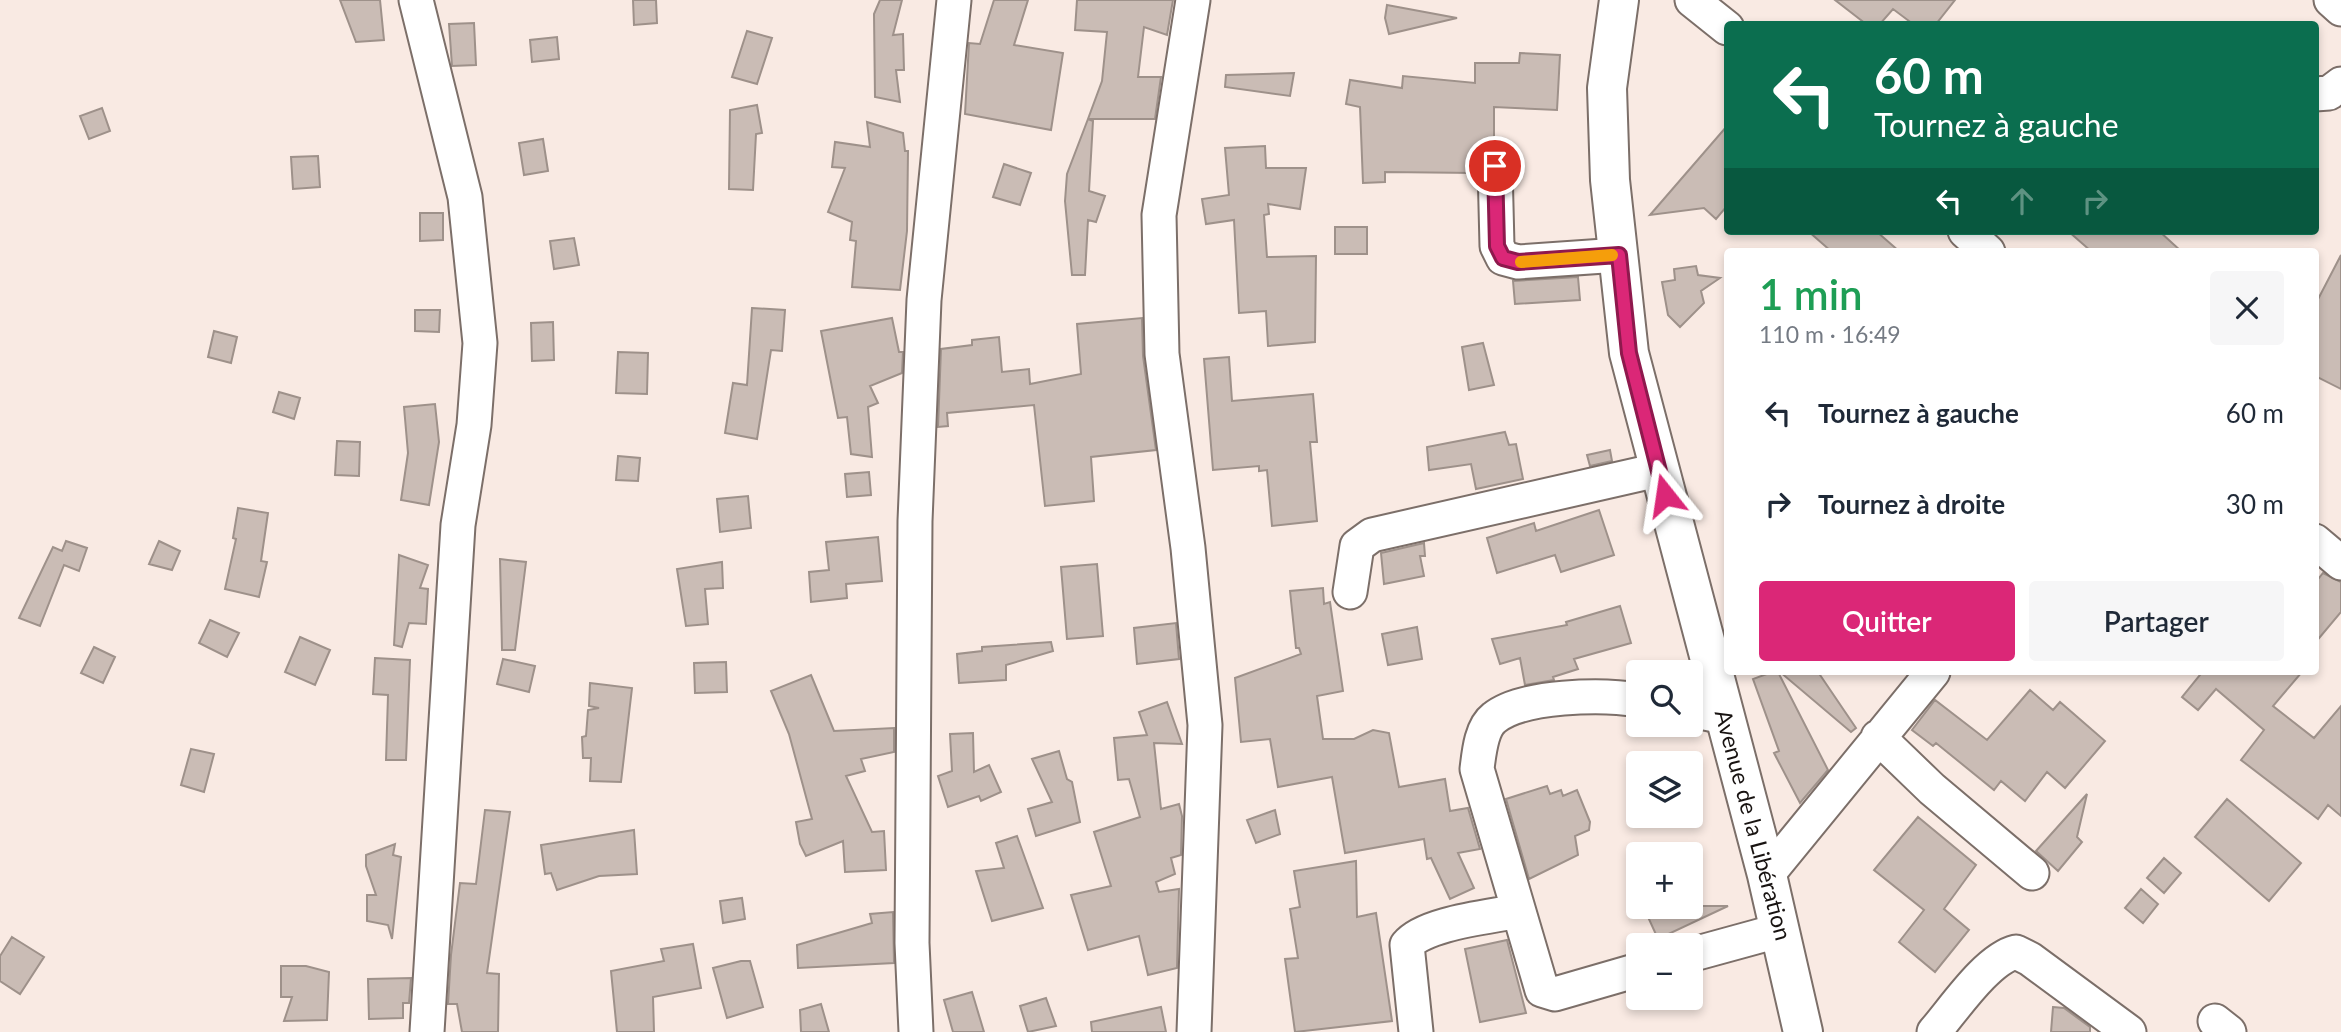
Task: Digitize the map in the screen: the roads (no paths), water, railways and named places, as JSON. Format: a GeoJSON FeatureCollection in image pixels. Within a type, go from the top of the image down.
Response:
{"type":"FeatureCollection","features":[{"type":"Feature","properties":{"kind":"highway","name":"Avenue de la Libération"},"geometry":{"type":"LineString","coordinates":[[1619,0],[1607,88],[1610,180],[1629,353],[1658,470],[1708,714],[1767,875],[1803,1032]]}},
{"type":"Feature","properties":{"kind":"street"},"geometry":{"type":"LineString","coordinates":[[416,0],[465,197],[481,343],[474,425],[457,525],[427,1032]]}},
{"type":"Feature","properties":{"kind":"street"},"geometry":{"type":"LineString","coordinates":[[916,1032],[912,943],[915,521],[925,300],[954,0]]}},
{"type":"Feature","properties":{"kind":"street"},"geometry":{"type":"LineString","coordinates":[[1193,0],[1159,215],[1162,354],[1188,548],[1205,725],[1194,1032]]}},
{"type":"Feature","properties":{"kind":"street"},"geometry":{"type":"LineString","coordinates":[[1692,0],[1724,26]]}},
{"type":"Feature","properties":{"kind":"street"},"geometry":{"type":"LineString","coordinates":[[2331,0],[2341,9]]}},
{"type":"Feature","properties":{"kind":"street"},"geometry":{"type":"LineString","coordinates":[[2319,94],[2329,93],[2341,84]]}},
{"type":"Feature","properties":{"kind":"street"},"geometry":{"type":"LineString","coordinates":[[1495,166],[1497,246],[1503,258],[1518,262],[1619,255]]}},
{"type":"Feature","properties":{"kind":"street"},"geometry":{"type":"LineString","coordinates":[[1969,235],[1984,248]]}},
{"type":"Feature","properties":{"kind":"street"},"geometry":{"type":"LineString","coordinates":[[1350,592],[1357,546],[1372,535],[1658,470]]}},
{"type":"Feature","properties":{"kind":"street"},"geometry":{"type":"LineString","coordinates":[[2319,544],[2341,563]]}},
{"type":"Feature","properties":{"kind":"street"},"geometry":{"type":"LineString","coordinates":[[1767,875],[1930,675]]}},
{"type":"Feature","properties":{"kind":"street"},"geometry":{"type":"LineString","coordinates":[[1626,700],[1584,698],[1516,705],[1492,719],[1481,741],[1476,769],[1542,990],[1555,994],[1626,973]]}},
{"type":"Feature","properties":{"kind":"street"},"geometry":{"type":"LineString","coordinates":[[1878,737],[1932,789],[2032,873]]}},
{"type":"Feature","properties":{"kind":"street"},"geometry":{"type":"LineString","coordinates":[[1416,1032],[1407,944],[1414,937],[1438,928],[1518,911]]}},
{"type":"Feature","properties":{"kind":"street"},"geometry":{"type":"LineString","coordinates":[[1703,951],[1781,930]]}},
{"type":"Feature","properties":{"kind":"street"},"geometry":{"type":"LineString","coordinates":[[1934,1032],[1992,965],[2003,955],[2016,952],[2030,959],[2129,1032]]}}]}
